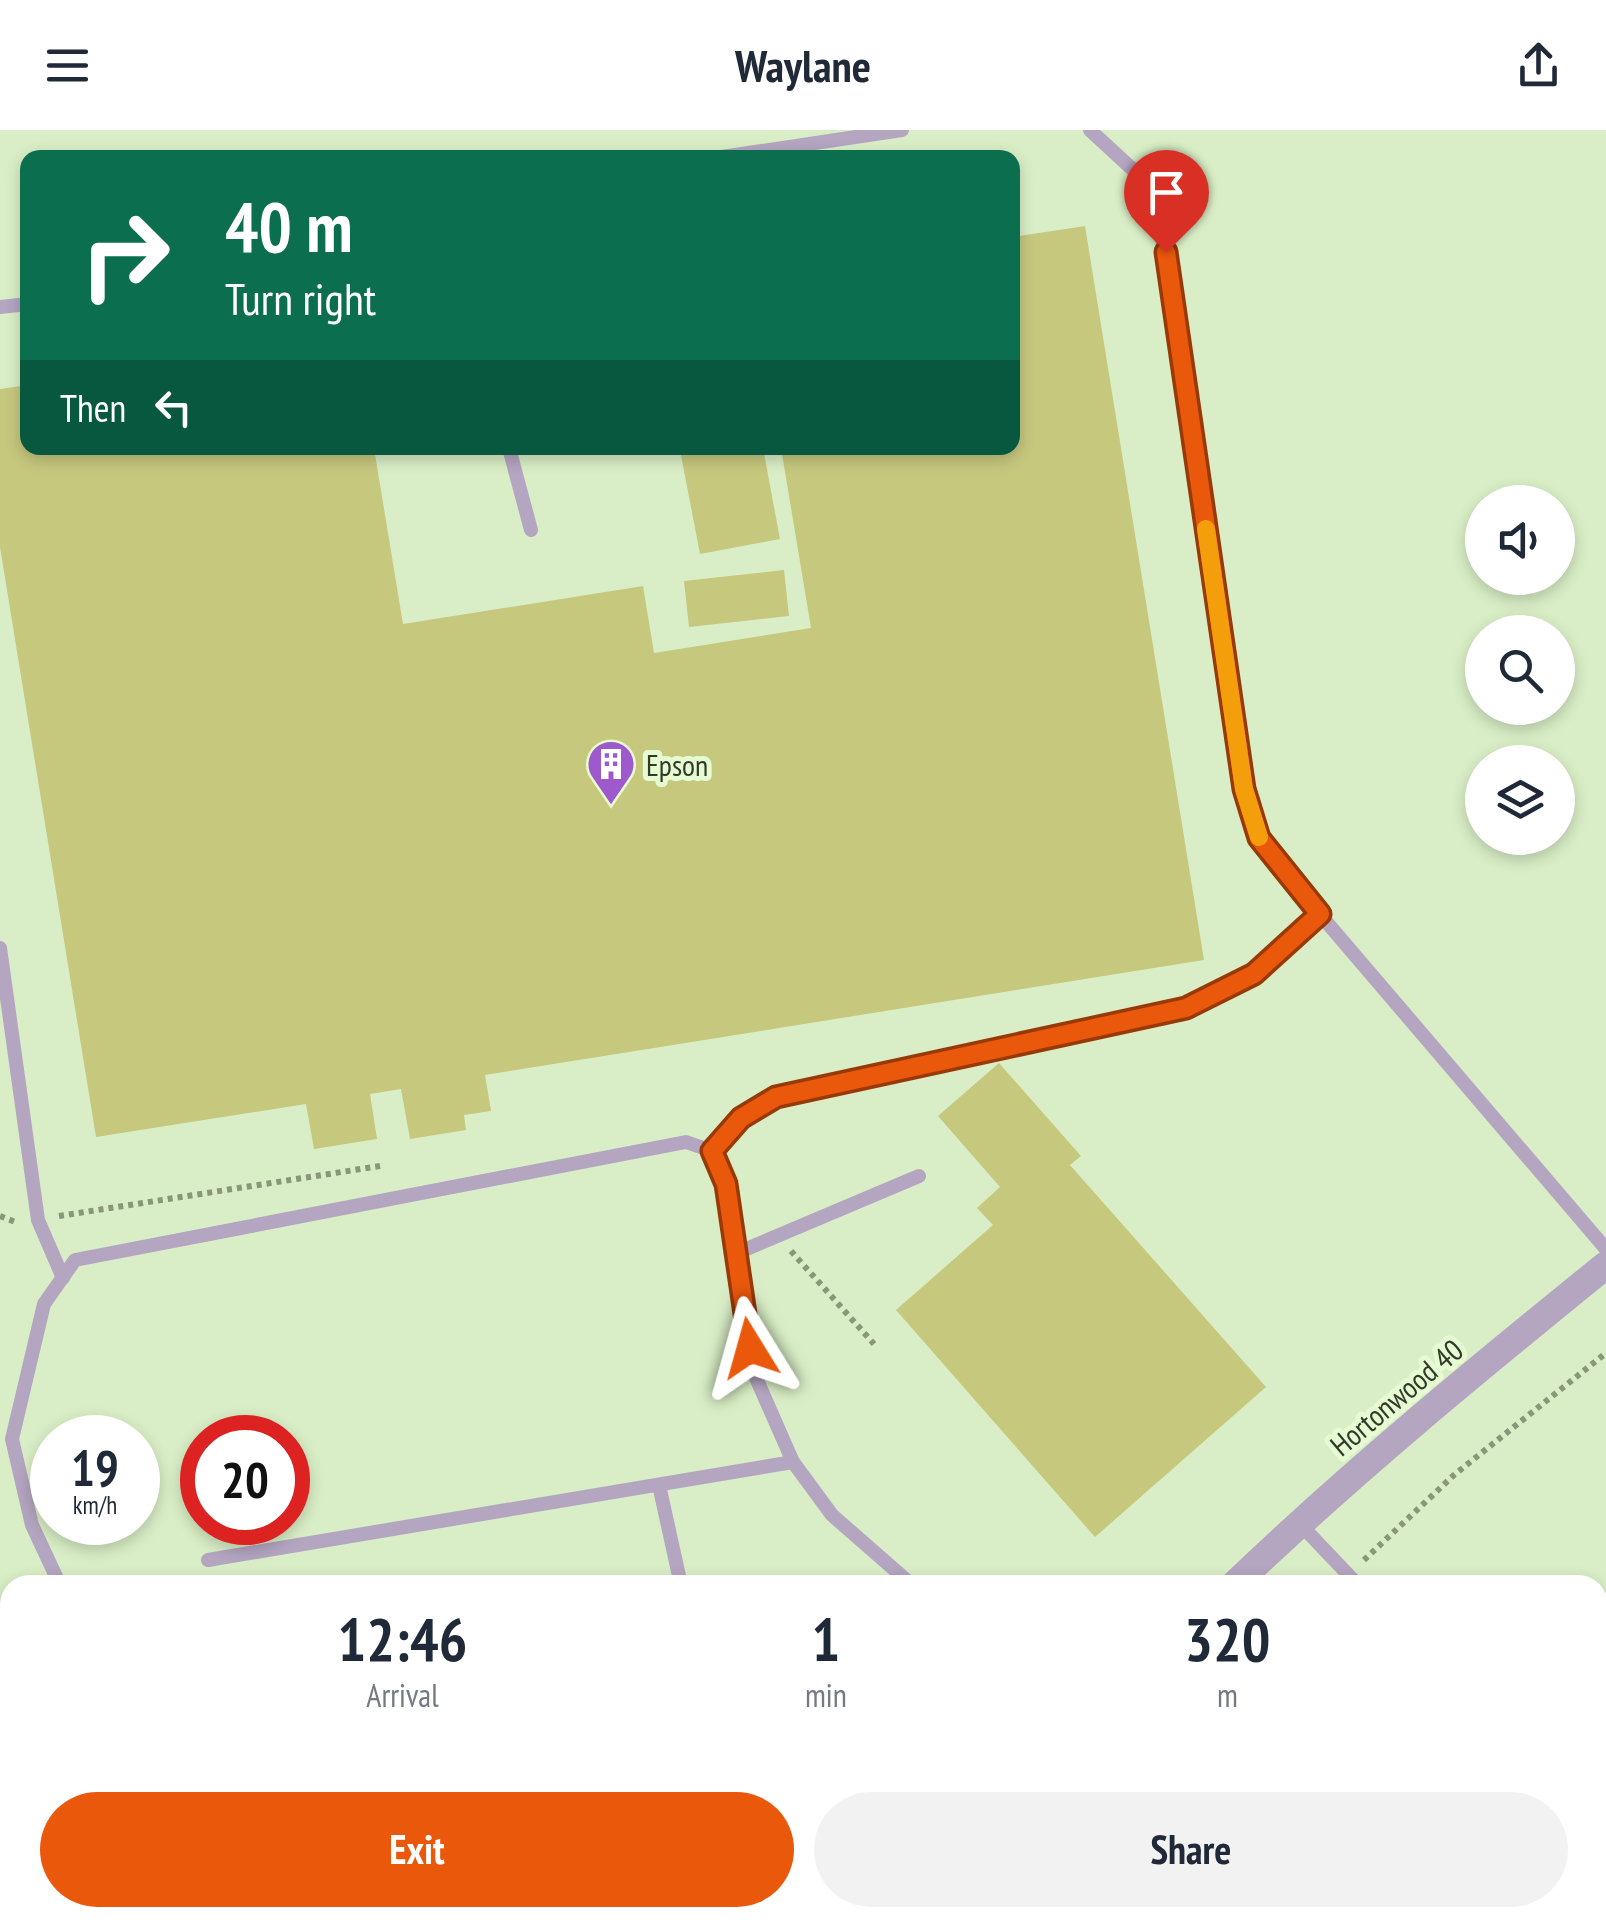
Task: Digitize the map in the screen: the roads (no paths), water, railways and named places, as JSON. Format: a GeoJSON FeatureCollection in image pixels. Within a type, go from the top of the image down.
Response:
{"type":"FeatureCollection","features":[{"type":"Feature","properties":{"kind":"street","name":"Hortonwood 40"},"geometry":{"type":"LineString","coordinates":[[1244,1575],[1299,1523],[1496,1354],[1606,1266]]}},
{"type":"Feature","properties":{"kind":"lane"},"geometry":{"type":"LineString","coordinates":[[769,150],[902,130]]}},
{"type":"Feature","properties":{"kind":"lane"},"geometry":{"type":"LineString","coordinates":[[1090,130],[1142,178],[1166,252],[1244,789],[1259,838],[1606,1248]]}},
{"type":"Feature","properties":{"kind":"lane"},"geometry":{"type":"LineString","coordinates":[[512,455],[531,530]]}},
{"type":"Feature","properties":{"kind":"lane"},"geometry":{"type":"LineString","coordinates":[[712,1151],[741,1118],[776,1097],[1186,1008],[1254,974],[1320,914]]}},
{"type":"Feature","properties":{"kind":"lane"},"geometry":{"type":"LineString","coordinates":[[0,948],[38,1220],[63,1278]]}},
{"type":"Feature","properties":{"kind":"lane"},"geometry":{"type":"LineString","coordinates":[[55,1575],[32,1525],[12,1439],[44,1304],[76,1260],[686,1142],[712,1151],[726,1184],[754,1372],[793,1462],[832,1514],[901,1575]]}},
{"type":"Feature","properties":{"kind":"lane"},"geometry":{"type":"LineString","coordinates":[[736,1253],[919,1176]]}},
{"type":"Feature","properties":{"kind":"lane"},"geometry":{"type":"LineString","coordinates":[[208,1560],[793,1462]]}},
{"type":"Feature","properties":{"kind":"lane"},"geometry":{"type":"LineString","coordinates":[[659,1485],[678,1575]]}},
{"type":"Feature","properties":{"kind":"lane"},"geometry":{"type":"LineString","coordinates":[[1299,1523],[1348,1575]]}},
{"type":"Feature","properties":{"kind":"place","name":"Epson"},"geometry":{"type":"Point","coordinates":[611,806]}}]}
